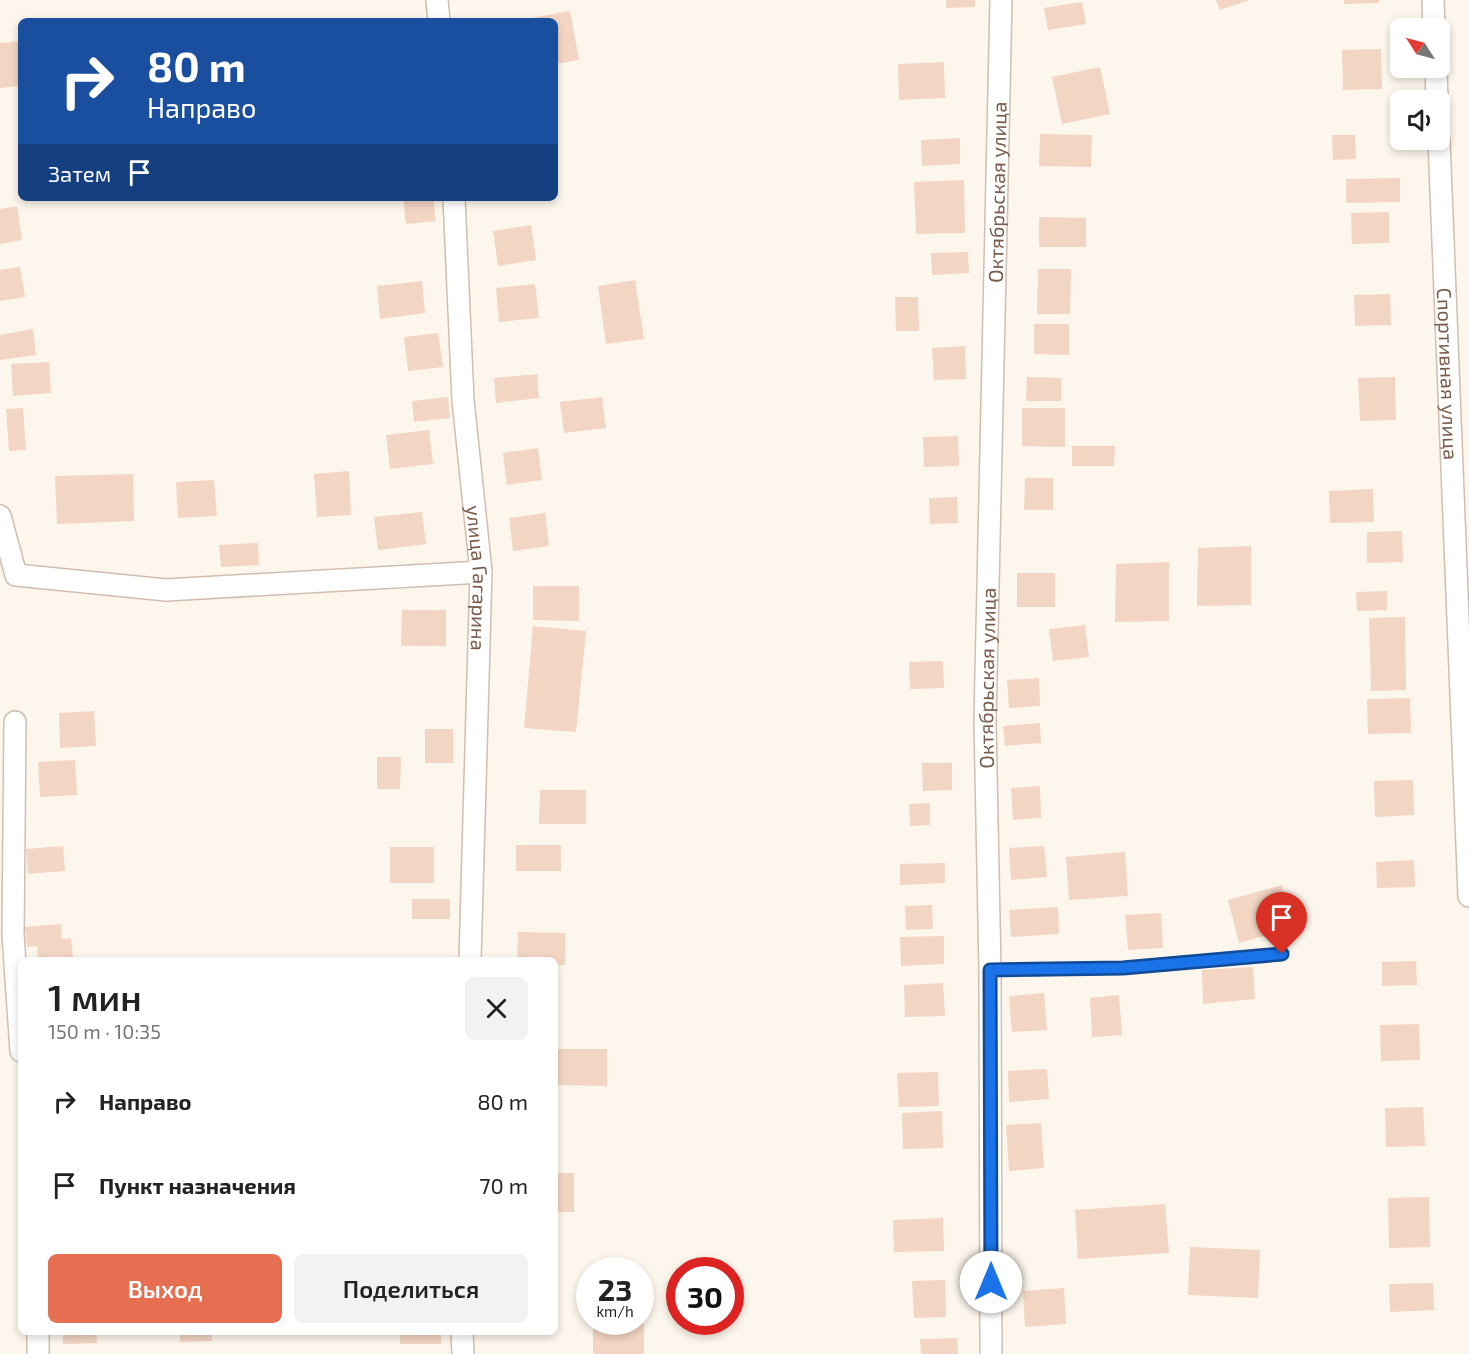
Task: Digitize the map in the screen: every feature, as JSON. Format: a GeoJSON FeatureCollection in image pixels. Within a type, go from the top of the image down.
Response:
{"type":"FeatureCollection","features":[{"type":"Feature","properties":{"kind":"street"},"geometry":{"type":"LineString","coordinates":[[437,0],[439,18]]}},
{"type":"Feature","properties":{"kind":"street","name":"Октябрьская улица"},"geometry":{"type":"LineString","coordinates":[[991,1354],[990,970],[985,721],[1001,0]]}},
{"type":"Feature","properties":{"kind":"street"},"geometry":{"type":"LineString","coordinates":[[1433,0],[1434,18]]}},
{"type":"Feature","properties":{"kind":"street","name":"Спортивная улица"},"geometry":{"type":"LineString","coordinates":[[1439,150],[1469,896]]}},
{"type":"Feature","properties":{"kind":"street","name":"улица Гагарина"},"geometry":{"type":"LineString","coordinates":[[454,201],[463,400],[480,572],[470,957]]}},
{"type":"Feature","properties":{"kind":"street"},"geometry":{"type":"LineString","coordinates":[[0,516],[16,575],[166,590],[480,572]]}},
{"type":"Feature","properties":{"kind":"street"},"geometry":{"type":"LineString","coordinates":[[15,722],[13,935],[18,1008]]}},
{"type":"Feature","properties":{"kind":"street"},"geometry":{"type":"LineString","coordinates":[[38,1335],[38,1354]]}},
{"type":"Feature","properties":{"kind":"street"},"geometry":{"type":"LineString","coordinates":[[462,1335],[463,1354]]}},
{"type":"Feature","properties":{"kind":"lane"},"geometry":{"type":"LineString","coordinates":[[990,970],[1123,968],[1282,954]]}},
{"type":"Feature","properties":{"kind":"building"},"geometry":{"type":"Polygon","coordinates":[[[946,0],[975,0],[975,7],[946,8],[946,0]]]}},
{"type":"Feature","properties":{"kind":"building"},"geometry":{"type":"Polygon","coordinates":[[[1216,0],[1250,0],[1220,10],[1216,0]]]}},
{"type":"Feature","properties":{"kind":"building"},"geometry":{"type":"Polygon","coordinates":[[[1344,0],[1379,0],[1379,3],[1344,4],[1344,0]]]}},
{"type":"Feature","properties":{"kind":"building"},"geometry":{"type":"Polygon","coordinates":[[[1082,2],[1086,24],[1048,30],[1044,8],[1082,2]]]}},
{"type":"Feature","properties":{"kind":"building"},"geometry":{"type":"Polygon","coordinates":[[[570,11],[579,60],[558,64],[558,18],[531,18],[570,11]]]}},
{"type":"Feature","properties":{"kind":"building"},"geometry":{"type":"Polygon","coordinates":[[[18,41],[18,86],[0,88],[0,43],[18,41]]]}},
{"type":"Feature","properties":{"kind":"building"},"geometry":{"type":"Polygon","coordinates":[[[1381,49],[1382,89],[1343,90],[1342,50],[1381,49]]]}},
{"type":"Feature","properties":{"kind":"building"},"geometry":{"type":"Polygon","coordinates":[[[944,62],[945,98],[899,100],[898,64],[944,62]]]}},
{"type":"Feature","properties":{"kind":"building"},"geometry":{"type":"Polygon","coordinates":[[[1100,67],[1110,114],[1062,124],[1052,77],[1100,67]]]}},
{"type":"Feature","properties":{"kind":"building"},"geometry":{"type":"Polygon","coordinates":[[[1040,134],[1092,135],[1091,167],[1039,166],[1040,134]]]}},
{"type":"Feature","properties":{"kind":"building"},"geometry":{"type":"Polygon","coordinates":[[[1332,135],[1355,135],[1356,159],[1333,160],[1332,135]]]}},
{"type":"Feature","properties":{"kind":"building"},"geometry":{"type":"Polygon","coordinates":[[[960,138],[960,164],[922,166],[921,140],[960,138]]]}},
{"type":"Feature","properties":{"kind":"building"},"geometry":{"type":"Polygon","coordinates":[[[1400,178],[1400,202],[1346,203],[1346,179],[1400,178]]]}},
{"type":"Feature","properties":{"kind":"building"},"geometry":{"type":"Polygon","coordinates":[[[964,180],[965,233],[916,234],[914,182],[964,180]]]}},
{"type":"Feature","properties":{"kind":"building"},"geometry":{"type":"Polygon","coordinates":[[[403,201],[433,201],[436,221],[406,224],[403,201]]]}},
{"type":"Feature","properties":{"kind":"building"},"geometry":{"type":"Polygon","coordinates":[[[17,206],[22,240],[0,244],[0,209],[17,206]]]}},
{"type":"Feature","properties":{"kind":"building"},"geometry":{"type":"Polygon","coordinates":[[[1389,212],[1389,243],[1352,244],[1351,213],[1389,212]]]}},
{"type":"Feature","properties":{"kind":"building"},"geometry":{"type":"Polygon","coordinates":[[[1039,217],[1086,218],[1086,247],[1039,247],[1039,217]]]}},
{"type":"Feature","properties":{"kind":"building"},"geometry":{"type":"Polygon","coordinates":[[[531,225],[536,260],[498,266],[493,231],[531,225]]]}},
{"type":"Feature","properties":{"kind":"building"},"geometry":{"type":"Polygon","coordinates":[[[968,252],[969,273],[932,275],[931,253],[968,252]]]}},
{"type":"Feature","properties":{"kind":"building"},"geometry":{"type":"Polygon","coordinates":[[[20,267],[25,297],[0,301],[0,270],[20,267]]]}},
{"type":"Feature","properties":{"kind":"building"},"geometry":{"type":"Polygon","coordinates":[[[1038,269],[1071,269],[1070,314],[1037,314],[1038,269]]]}},
{"type":"Feature","properties":{"kind":"building"},"geometry":{"type":"Polygon","coordinates":[[[635,280],[644,339],[606,344],[598,286],[635,280]]]}},
{"type":"Feature","properties":{"kind":"building"},"geometry":{"type":"Polygon","coordinates":[[[422,281],[425,313],[380,319],[377,286],[422,281]]]}},
{"type":"Feature","properties":{"kind":"building"},"geometry":{"type":"Polygon","coordinates":[[[535,284],[539,318],[499,322],[496,288],[535,284]]]}},
{"type":"Feature","properties":{"kind":"building"},"geometry":{"type":"Polygon","coordinates":[[[1390,294],[1391,325],[1355,326],[1354,295],[1390,294]]]}},
{"type":"Feature","properties":{"kind":"building"},"geometry":{"type":"Polygon","coordinates":[[[895,297],[918,297],[919,331],[896,331],[895,297]]]}},
{"type":"Feature","properties":{"kind":"building"},"geometry":{"type":"Polygon","coordinates":[[[1034,324],[1069,324],[1069,355],[1034,354],[1034,324]]]}},
{"type":"Feature","properties":{"kind":"building"},"geometry":{"type":"Polygon","coordinates":[[[33,329],[36,355],[0,360],[0,335],[33,329]]]}},
{"type":"Feature","properties":{"kind":"building"},"geometry":{"type":"Polygon","coordinates":[[[438,333],[443,367],[408,371],[404,337],[438,333]]]}},
{"type":"Feature","properties":{"kind":"building"},"geometry":{"type":"Polygon","coordinates":[[[965,346],[966,379],[934,380],[932,348],[965,346]]]}},
{"type":"Feature","properties":{"kind":"building"},"geometry":{"type":"Polygon","coordinates":[[[49,362],[51,393],[13,396],[11,364],[49,362]]]}},
{"type":"Feature","properties":{"kind":"building"},"geometry":{"type":"Polygon","coordinates":[[[537,374],[539,398],[496,403],[494,378],[537,374]]]}},
{"type":"Feature","properties":{"kind":"building"},"geometry":{"type":"Polygon","coordinates":[[[1027,377],[1061,378],[1061,401],[1026,401],[1027,377]]]}},
{"type":"Feature","properties":{"kind":"building"},"geometry":{"type":"Polygon","coordinates":[[[1395,377],[1396,420],[1360,421],[1358,378],[1395,377]]]}},
{"type":"Feature","properties":{"kind":"building"},"geometry":{"type":"Polygon","coordinates":[[[448,397],[450,418],[414,422],[412,401],[448,397]]]}},
{"type":"Feature","properties":{"kind":"building"},"geometry":{"type":"Polygon","coordinates":[[[602,397],[606,428],[564,433],[560,402],[602,397]]]}},
{"type":"Feature","properties":{"kind":"building"},"geometry":{"type":"Polygon","coordinates":[[[23,408],[26,450],[9,451],[6,409],[23,408]]]}},
{"type":"Feature","properties":{"kind":"building"},"geometry":{"type":"Polygon","coordinates":[[[1022,408],[1065,408],[1065,447],[1022,446],[1022,408]]]}},
{"type":"Feature","properties":{"kind":"building"},"geometry":{"type":"Polygon","coordinates":[[[429,430],[433,464],[390,469],[386,435],[429,430]]]}},
{"type":"Feature","properties":{"kind":"building"},"geometry":{"type":"Polygon","coordinates":[[[958,436],[959,466],[924,467],[923,437],[958,436]]]}},
{"type":"Feature","properties":{"kind":"building"},"geometry":{"type":"Polygon","coordinates":[[[1072,446],[1115,446],[1114,466],[1072,466],[1072,446]]]}},
{"type":"Feature","properties":{"kind":"building"},"geometry":{"type":"Polygon","coordinates":[[[538,448],[542,480],[507,485],[503,453],[538,448]]]}},
{"type":"Feature","properties":{"kind":"building"},"geometry":{"type":"Polygon","coordinates":[[[349,471],[351,515],[317,517],[314,474],[349,471]]]}},
{"type":"Feature","properties":{"kind":"building"},"geometry":{"type":"Polygon","coordinates":[[[133,474],[134,521],[57,524],[55,476],[133,474]]]}},
{"type":"Feature","properties":{"kind":"building"},"geometry":{"type":"Polygon","coordinates":[[[1025,478],[1053,478],[1053,510],[1024,510],[1025,478]]]}},
{"type":"Feature","properties":{"kind":"building"},"geometry":{"type":"Polygon","coordinates":[[[214,480],[217,516],[178,518],[176,482],[214,480]]]}},
{"type":"Feature","properties":{"kind":"building"},"geometry":{"type":"Polygon","coordinates":[[[1373,489],[1374,522],[1330,523],[1329,491],[1373,489]]]}},
{"type":"Feature","properties":{"kind":"building"},"geometry":{"type":"Polygon","coordinates":[[[957,497],[958,523],[930,524],[929,498],[957,497]]]}},
{"type":"Feature","properties":{"kind":"building"},"geometry":{"type":"Polygon","coordinates":[[[422,512],[426,544],[378,550],[374,517],[422,512]]]}},
{"type":"Feature","properties":{"kind":"building"},"geometry":{"type":"Polygon","coordinates":[[[545,513],[549,546],[513,551],[509,518],[545,513]]]}},
{"type":"Feature","properties":{"kind":"building"},"geometry":{"type":"Polygon","coordinates":[[[1402,531],[1403,562],[1367,563],[1367,532],[1402,531]]]}},
{"type":"Feature","properties":{"kind":"building"},"geometry":{"type":"Polygon","coordinates":[[[258,543],[259,565],[221,567],[219,545],[258,543]]]}},
{"type":"Feature","properties":{"kind":"building"},"geometry":{"type":"Polygon","coordinates":[[[1251,546],[1251,605],[1197,606],[1198,548],[1251,546]]]}},
{"type":"Feature","properties":{"kind":"building"},"geometry":{"type":"Polygon","coordinates":[[[1169,562],[1169,621],[1115,622],[1116,564],[1169,562]]]}},
{"type":"Feature","properties":{"kind":"building"},"geometry":{"type":"Polygon","coordinates":[[[1017,573],[1055,573],[1055,607],[1017,607],[1017,573]]]}},
{"type":"Feature","properties":{"kind":"building"},"geometry":{"type":"Polygon","coordinates":[[[533,586],[579,586],[579,621],[533,620],[533,586]]]}},
{"type":"Feature","properties":{"kind":"building"},"geometry":{"type":"Polygon","coordinates":[[[1387,591],[1387,610],[1357,611],[1356,592],[1387,591]]]}},
{"type":"Feature","properties":{"kind":"building"},"geometry":{"type":"Polygon","coordinates":[[[402,610],[446,610],[446,646],[401,646],[402,610]]]}},
{"type":"Feature","properties":{"kind":"building"},"geometry":{"type":"Polygon","coordinates":[[[1405,617],[1406,690],[1371,691],[1369,618],[1405,617]]]}},
{"type":"Feature","properties":{"kind":"building"},"geometry":{"type":"Polygon","coordinates":[[[1085,625],[1089,657],[1053,661],[1049,629],[1085,625]]]}},
{"type":"Feature","properties":{"kind":"building"},"geometry":{"type":"Polygon","coordinates":[[[533,626],[586,631],[576,732],[524,728],[533,626]]]}},
{"type":"Feature","properties":{"kind":"building"},"geometry":{"type":"Polygon","coordinates":[[[943,661],[944,688],[910,689],[909,662],[943,661]]]}},
{"type":"Feature","properties":{"kind":"building"},"geometry":{"type":"Polygon","coordinates":[[[1039,678],[1040,706],[1009,708],[1007,680],[1039,678]]]}},
{"type":"Feature","properties":{"kind":"building"},"geometry":{"type":"Polygon","coordinates":[[[1410,698],[1411,733],[1368,734],[1367,699],[1410,698]]]}},
{"type":"Feature","properties":{"kind":"building"},"geometry":{"type":"Polygon","coordinates":[[[94,711],[96,746],[60,748],[59,713],[94,711]]]}},
{"type":"Feature","properties":{"kind":"building"},"geometry":{"type":"Polygon","coordinates":[[[1040,723],[1041,743],[1005,746],[1003,726],[1040,723]]]}},
{"type":"Feature","properties":{"kind":"building"},"geometry":{"type":"Polygon","coordinates":[[[425,729],[453,729],[453,763],[425,763],[425,729]]]}},
{"type":"Feature","properties":{"kind":"building"},"geometry":{"type":"Polygon","coordinates":[[[377,757],[401,757],[400,789],[377,789],[377,757]]]}},
{"type":"Feature","properties":{"kind":"building"},"geometry":{"type":"Polygon","coordinates":[[[75,760],[77,795],[40,797],[38,762],[75,760]]]}},
{"type":"Feature","properties":{"kind":"building"},"geometry":{"type":"Polygon","coordinates":[[[922,763],[952,763],[952,790],[923,791],[922,763]]]}},
{"type":"Feature","properties":{"kind":"building"},"geometry":{"type":"Polygon","coordinates":[[[1413,780],[1414,815],[1375,817],[1374,781],[1413,780]]]}},
{"type":"Feature","properties":{"kind":"building"},"geometry":{"type":"Polygon","coordinates":[[[1040,786],[1041,818],[1013,820],[1011,788],[1040,786]]]}},
{"type":"Feature","properties":{"kind":"building"},"geometry":{"type":"Polygon","coordinates":[[[540,790],[586,790],[586,824],[539,824],[540,790]]]}},
{"type":"Feature","properties":{"kind":"building"},"geometry":{"type":"Polygon","coordinates":[[[930,803],[930,825],[910,826],[909,804],[930,803]]]}},
{"type":"Feature","properties":{"kind":"building"},"geometry":{"type":"Polygon","coordinates":[[[516,845],[561,845],[561,871],[516,871],[516,845]]]}},
{"type":"Feature","properties":{"kind":"building"},"geometry":{"type":"Polygon","coordinates":[[[63,846],[65,871],[28,874],[26,849],[63,846]]]}},
{"type":"Feature","properties":{"kind":"building"},"geometry":{"type":"Polygon","coordinates":[[[1044,846],[1047,877],[1011,880],[1009,848],[1044,846]]]}},
{"type":"Feature","properties":{"kind":"building"},"geometry":{"type":"Polygon","coordinates":[[[390,847],[434,847],[434,883],[390,883],[390,847]]]}},
{"type":"Feature","properties":{"kind":"building"},"geometry":{"type":"Polygon","coordinates":[[[1125,852],[1128,896],[1069,900],[1066,857],[1125,852]]]}},
{"type":"Feature","properties":{"kind":"building"},"geometry":{"type":"Polygon","coordinates":[[[1414,860],[1415,887],[1377,888],[1376,862],[1414,860]]]}},
{"type":"Feature","properties":{"kind":"building"},"geometry":{"type":"Polygon","coordinates":[[[945,863],[945,883],[900,885],[900,864],[945,863]]]}},
{"type":"Feature","properties":{"kind":"building"},"geometry":{"type":"Polygon","coordinates":[[[1282,885],[1293,928],[1239,943],[1228,900],[1282,885]]]}},
{"type":"Feature","properties":{"kind":"building"},"geometry":{"type":"Polygon","coordinates":[[[412,899],[450,899],[450,919],[412,919],[412,899]]]}},
{"type":"Feature","properties":{"kind":"building"},"geometry":{"type":"Polygon","coordinates":[[[932,905],[933,929],[906,930],[905,906],[932,905]]]}},
{"type":"Feature","properties":{"kind":"building"},"geometry":{"type":"Polygon","coordinates":[[[1058,907],[1059,934],[1011,937],[1009,910],[1058,907]]]}},
{"type":"Feature","properties":{"kind":"building"},"geometry":{"type":"Polygon","coordinates":[[[1161,913],[1163,948],[1128,950],[1125,915],[1161,913]]]}},
{"type":"Feature","properties":{"kind":"building"},"geometry":{"type":"Polygon","coordinates":[[[61,924],[62,939],[71,938],[73,957],[38,957],[37,946],[27,947],[25,927],[61,924]]]}},
{"type":"Feature","properties":{"kind":"building"},"geometry":{"type":"Polygon","coordinates":[[[518,932],[565,933],[565,965],[558,965],[558,957],[517,957],[518,932]]]}},
{"type":"Feature","properties":{"kind":"building"},"geometry":{"type":"Polygon","coordinates":[[[944,936],[944,964],[901,966],[900,937],[944,936]]]}},
{"type":"Feature","properties":{"kind":"building"},"geometry":{"type":"Polygon","coordinates":[[[1416,961],[1417,985],[1382,986],[1382,962],[1416,961]]]}},
{"type":"Feature","properties":{"kind":"building"},"geometry":{"type":"Polygon","coordinates":[[[1253,967],[1255,999],[1203,1004],[1202,970],[1253,967]]]}},
{"type":"Feature","properties":{"kind":"building"},"geometry":{"type":"Polygon","coordinates":[[[943,983],[945,1016],[905,1017],[904,985],[943,983]]]}},
{"type":"Feature","properties":{"kind":"building"},"geometry":{"type":"Polygon","coordinates":[[[1044,993],[1047,1030],[1012,1032],[1009,996],[1044,993]]]}},
{"type":"Feature","properties":{"kind":"building"},"geometry":{"type":"Polygon","coordinates":[[[1119,995],[1122,1035],[1092,1037],[1090,998],[1119,995]]]}},
{"type":"Feature","properties":{"kind":"building"},"geometry":{"type":"Polygon","coordinates":[[[1419,1024],[1420,1060],[1381,1061],[1380,1025],[1419,1024]]]}},
{"type":"Feature","properties":{"kind":"building"},"geometry":{"type":"Polygon","coordinates":[[[558,1049],[607,1049],[607,1086],[558,1085],[558,1049]]]}},
{"type":"Feature","properties":{"kind":"building"},"geometry":{"type":"Polygon","coordinates":[[[1047,1069],[1049,1099],[1009,1102],[1008,1071],[1047,1069]]]}},
{"type":"Feature","properties":{"kind":"building"},"geometry":{"type":"Polygon","coordinates":[[[938,1072],[939,1106],[899,1107],[897,1073],[938,1072]]]}},
{"type":"Feature","properties":{"kind":"building"},"geometry":{"type":"Polygon","coordinates":[[[1423,1107],[1425,1146],[1386,1147],[1385,1108],[1423,1107]]]}},
{"type":"Feature","properties":{"kind":"building"},"geometry":{"type":"Polygon","coordinates":[[[942,1111],[943,1148],[903,1149],[902,1113],[942,1111]]]}},
{"type":"Feature","properties":{"kind":"building"},"geometry":{"type":"Polygon","coordinates":[[[1041,1123],[1044,1168],[1009,1171],[1006,1125],[1041,1123]]]}},
{"type":"Feature","properties":{"kind":"building"},"geometry":{"type":"Polygon","coordinates":[[[558,1173],[574,1173],[574,1212],[558,1212],[558,1173]]]}},
{"type":"Feature","properties":{"kind":"building"},"geometry":{"type":"Polygon","coordinates":[[[1429,1197],[1430,1247],[1389,1248],[1388,1198],[1429,1197]]]}},
{"type":"Feature","properties":{"kind":"building"},"geometry":{"type":"Polygon","coordinates":[[[1165,1204],[1169,1253],[1078,1259],[1075,1210],[1165,1204]]]}},
{"type":"Feature","properties":{"kind":"building"},"geometry":{"type":"Polygon","coordinates":[[[943,1218],[944,1251],[894,1252],[893,1220],[943,1218]]]}},
{"type":"Feature","properties":{"kind":"building"},"geometry":{"type":"Polygon","coordinates":[[[1190,1247],[1260,1250],[1258,1298],[1188,1295],[1190,1247]]]}},
{"type":"Feature","properties":{"kind":"building"},"geometry":{"type":"Polygon","coordinates":[[[945,1280],[946,1317],[914,1318],[912,1281],[945,1280]]]}},
{"type":"Feature","properties":{"kind":"building"},"geometry":{"type":"Polygon","coordinates":[[[1433,1283],[1434,1310],[1390,1312],[1389,1284],[1433,1283]]]}},
{"type":"Feature","properties":{"kind":"building"},"geometry":{"type":"Polygon","coordinates":[[[1064,1288],[1066,1324],[1025,1327],[1023,1291],[1064,1288]]]}},
{"type":"Feature","properties":{"kind":"building"},"geometry":{"type":"Polygon","coordinates":[[[63,1335],[96,1335],[97,1343],[63,1344],[63,1335]]]}},
{"type":"Feature","properties":{"kind":"building"},"geometry":{"type":"Polygon","coordinates":[[[180,1335],[212,1335],[212,1341],[180,1342],[180,1335]]]}},
{"type":"Feature","properties":{"kind":"building"},"geometry":{"type":"Polygon","coordinates":[[[400,1335],[441,1335],[441,1344],[400,1344],[400,1335]]]}},
{"type":"Feature","properties":{"kind":"building"},"geometry":{"type":"Polygon","coordinates":[[[593,1335],[644,1335],[644,1354],[593,1354],[593,1335]]]}},
{"type":"Feature","properties":{"kind":"building"},"geometry":{"type":"Polygon","coordinates":[[[957,1338],[958,1354],[921,1354],[920,1339],[957,1338]]]}},
{"type":"Feature","properties":{"kind":"route"},"geometry":{"type":"LineString","coordinates":[[991,1282],[990,970],[1123,968],[1282,954]]}}]}
